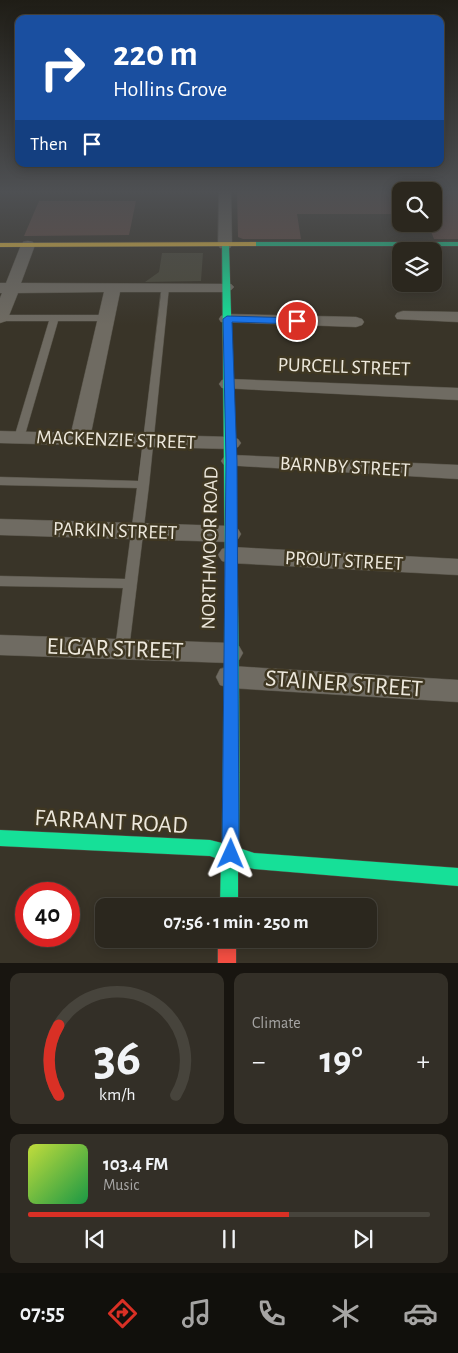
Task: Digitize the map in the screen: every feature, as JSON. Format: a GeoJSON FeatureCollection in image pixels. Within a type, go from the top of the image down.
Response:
{"type":"FeatureCollection","features":[{"type":"Feature","properties":{"kind":"street","name":"NORTHMOOR ROAD"},"geometry":{"type":"LineString","coordinates":[[225,236],[231,452],[231,854],[229,898]]}},
{"type":"Feature","properties":{"kind":"street"},"geometry":{"type":"LineString","coordinates":[[0,245],[458,244]]}},
{"type":"Feature","properties":{"kind":"street"},"geometry":{"type":"LineString","coordinates":[[0,318],[6,288],[28,245]]}},
{"type":"Feature","properties":{"kind":"street"},"geometry":{"type":"LineString","coordinates":[[6,288],[226,287]]}},
{"type":"Feature","properties":{"kind":"street"},"geometry":{"type":"LineString","coordinates":[[80,439],[113,288]]}},
{"type":"Feature","properties":{"kind":"street"},"geometry":{"type":"LineString","coordinates":[[403,316],[458,317]]}},
{"type":"Feature","properties":{"kind":"street"},"geometry":{"type":"LineString","coordinates":[[227,319],[356,322]]}},
{"type":"Feature","properties":{"kind":"street","name":"PURCELL STREET"},"geometry":{"type":"LineString","coordinates":[[228,384],[458,394]]}},
{"type":"Feature","properties":{"kind":"street","name":"MACKENZIE STREET"},"geometry":{"type":"LineString","coordinates":[[9,437],[149,441],[231,452]]}},
{"type":"Feature","properties":{"kind":"street","name":"BARNBY STREET"},"geometry":{"type":"LineString","coordinates":[[231,452],[458,472]]}},
{"type":"Feature","properties":{"kind":"street","name":"PARKIN STREET"},"geometry":{"type":"LineString","coordinates":[[0,527],[138,531],[230,545]]}},
{"type":"Feature","properties":{"kind":"street","name":"PROUT STREET"},"geometry":{"type":"LineString","coordinates":[[230,545],[458,567]]}},
{"type":"Feature","properties":{"kind":"street","name":"ELGAR STREET"},"geometry":{"type":"LineString","coordinates":[[0,645],[122,649],[230,665]]}},
{"type":"Feature","properties":{"kind":"street","name":"STAINER STREET"},"geometry":{"type":"LineString","coordinates":[[230,665],[458,692]]}},
{"type":"Feature","properties":{"kind":"street","name":"FARRANT ROAD"},"geometry":{"type":"LineString","coordinates":[[0,838],[210,848],[254,862],[458,876]]}},
{"type":"Feature","properties":{"kind":"street"},"geometry":{"type":"LineString","coordinates":[[226,963],[227,948]]}},
{"type":"Feature","properties":{"kind":"lane"},"geometry":{"type":"LineString","coordinates":[[122,649],[144,485],[165,287]]}},
{"type":"Feature","properties":{"kind":"lane"},"geometry":{"type":"LineString","coordinates":[[0,318],[106,318]]}},
{"type":"Feature","properties":{"kind":"lane"},"geometry":{"type":"LineString","coordinates":[[9,437],[54,318]]}},
{"type":"Feature","properties":{"kind":"lane"},"geometry":{"type":"LineString","coordinates":[[0,481],[144,485]]}},
{"type":"Feature","properties":{"kind":"lane"},"geometry":{"type":"LineString","coordinates":[[0,581],[131,584]]}},
{"type":"Feature","properties":{"kind":"shaded area"},"geometry":{"type":"Polygon","coordinates":[[[238,236],[301,236],[301,239],[243,239],[238,236]]]}},
{"type":"Feature","properties":{"kind":"shaded area"},"geometry":{"type":"Polygon","coordinates":[[[433,236],[458,236],[458,239],[434,239],[433,236]]]}},
{"type":"Feature","properties":{"kind":"building"},"geometry":{"type":"Polygon","coordinates":[[[162,253],[203,253],[201,281],[145,282],[159,272],[162,253]]]}},
{"type":"Feature","properties":{"kind":"traffic: fast"},"geometry":{"type":"LineString","coordinates":[[253,244],[458,244]]}},
{"type":"Feature","properties":{"kind":"traffic: fast"},"geometry":{"type":"LineString","coordinates":[[225,245],[231,576],[229,898]]}},
{"type":"Feature","properties":{"kind":"traffic: fast"},"geometry":{"type":"LineString","coordinates":[[0,838],[210,848],[254,861],[458,877]]}},
{"type":"Feature","properties":{"kind":"traffic: slow"},"geometry":{"type":"LineString","coordinates":[[0,245],[253,244]]}},
{"type":"Feature","properties":{"kind":"traffic: jam"},"geometry":{"type":"LineString","coordinates":[[227,948],[227,963]]}},
{"type":"Feature","properties":{"kind":"route"},"geometry":{"type":"LineString","coordinates":[[231,854],[231,443],[227,319],[297,321]]}}]}
